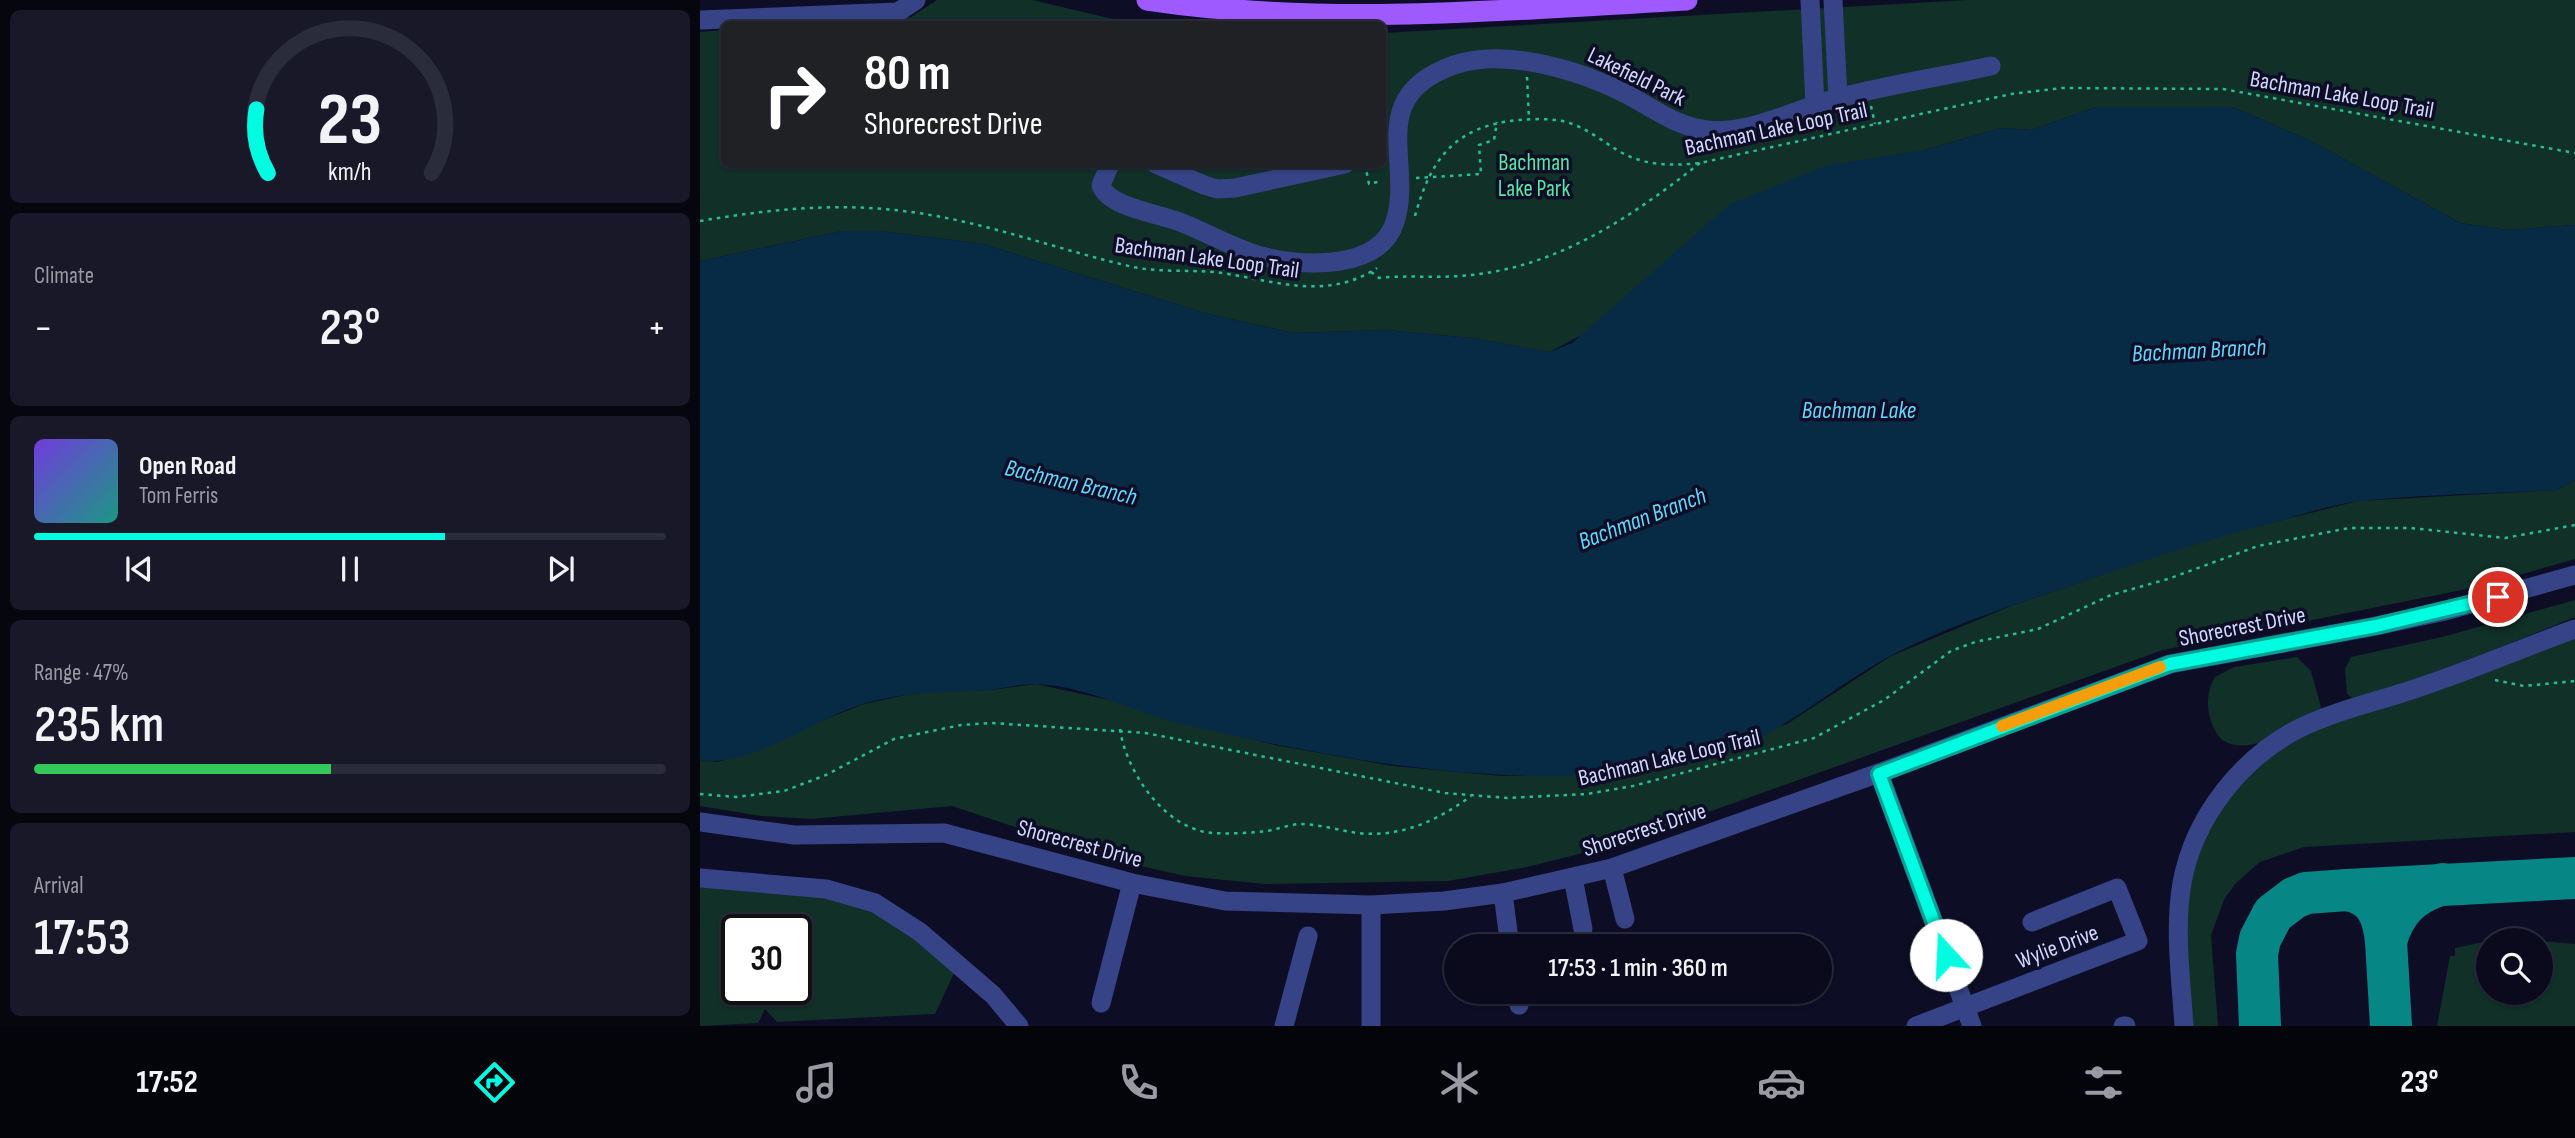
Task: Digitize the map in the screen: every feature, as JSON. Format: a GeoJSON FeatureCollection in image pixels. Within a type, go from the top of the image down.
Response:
{"type":"FeatureCollection","features":[{"type":"Feature","properties":{"kind":"main road"},"geometry":{"type":"LineString","coordinates":[[1147,0],[1231,11],[1331,16],[1687,0]]}},
{"type":"Feature","properties":{"kind":"main road"},"geometry":{"type":"LineString","coordinates":[[1331,16],[1386,4],[1431,0]]}},
{"type":"Feature","properties":{"kind":"street"},"geometry":{"type":"LineString","coordinates":[[700,20],[882,6],[898,12],[916,0]]}},
{"type":"Feature","properties":{"kind":"street"},"geometry":{"type":"LineString","coordinates":[[1810,0],[1815,105]]}},
{"type":"Feature","properties":{"kind":"street"},"geometry":{"type":"LineString","coordinates":[[1833,0],[1838,98]]}},
{"type":"Feature","properties":{"kind":"street","name":"Lakefield Park"},"geometry":{"type":"LineString","coordinates":[[1108,168],[1101,185],[1112,201],[1164,215],[1264,257],[1310,262],[1339,261],[1363,254],[1390,231],[1398,201],[1396,137],[1391,113],[1422,83],[1454,65],[1475,61],[1556,66],[1592,77],[1681,125],[1709,131],[1752,125],[1838,98],[1991,66]]}},
{"type":"Feature","properties":{"kind":"street"},"geometry":{"type":"LineString","coordinates":[[1386,148],[1396,137]]}},
{"type":"Feature","properties":{"kind":"street"},"geometry":{"type":"LineString","coordinates":[[1166,168],[1217,189],[1235,188],[1327,168]]}},
{"type":"Feature","properties":{"kind":"street","name":"Shorecrest Drive"},"geometry":{"type":"LineString","coordinates":[[700,822],[794,835],[944,833],[1132,883],[1225,901],[1371,905],[1444,901],[1503,893],[1612,868],[1879,774],[2170,664],[2445,611],[2575,575]]}},
{"type":"Feature","properties":{"kind":"street"},"geometry":{"type":"LineString","coordinates":[[2184,1026],[2178,919],[2182,883],[2201,827],[2220,797],[2258,756],[2303,727],[2575,629]]}},
{"type":"Feature","properties":{"kind":"street"},"geometry":{"type":"LineString","coordinates":[[1879,774],[1972,1026]]}},
{"type":"Feature","properties":{"kind":"street"},"geometry":{"type":"LineString","coordinates":[[1612,868],[1625,919]]}},
{"type":"Feature","properties":{"kind":"street"},"geometry":{"type":"LineString","coordinates":[[700,878],[826,889],[875,903],[919,932],[993,995],[1019,1026]]}},
{"type":"Feature","properties":{"kind":"street"},"geometry":{"type":"LineString","coordinates":[[1573,878],[1583,929]]}},
{"type":"Feature","properties":{"kind":"street"},"geometry":{"type":"LineString","coordinates":[[1101,1003],[1132,883]]}},
{"type":"Feature","properties":{"kind":"street","name":"Wylie Drive"},"geometry":{"type":"LineString","coordinates":[[1916,1026],[2138,941],[2117,888],[2032,922]]}},
{"type":"Feature","properties":{"kind":"street"},"geometry":{"type":"LineString","coordinates":[[1503,893],[1508,934]]}},
{"type":"Feature","properties":{"kind":"street"},"geometry":{"type":"LineString","coordinates":[[1365,1025],[1371,905]]}},
{"type":"Feature","properties":{"kind":"street"},"geometry":{"type":"LineString","coordinates":[[1284,1026],[1308,936]]}},
{"type":"Feature","properties":{"kind":"path"},"geometry":{"type":"LineString","coordinates":[[1525,62],[1529,119]]}},
{"type":"Feature","properties":{"kind":"path","name":"Bachman Lake Loop Trail"},"geometry":{"type":"LineString","coordinates":[[1412,225],[1428,177],[1435,164],[1456,141],[1480,127],[1497,122],[1529,119],[1566,122],[1641,161],[1663,165],[1700,163],[2011,94],[2062,88],[2242,91],[2575,153]]}},
{"type":"Feature","properties":{"kind":"path"},"geometry":{"type":"LineString","coordinates":[[1366,168],[1369,184],[1397,179],[1481,174],[1479,145],[1494,140],[1497,122]]}},
{"type":"Feature","properties":{"kind":"path"},"geometry":{"type":"LineString","coordinates":[[1371,272],[1379,278],[1460,276],[1495,271],[1565,250],[1633,214],[1700,163]]}},
{"type":"Feature","properties":{"kind":"path","name":"Bachman Lake Loop Trail"},"geometry":{"type":"LineString","coordinates":[[700,221],[774,210],[864,207],[965,222],[1153,270],[1200,271],[1265,284],[1304,287],[1341,283],[1371,272],[1381,265]]}},
{"type":"Feature","properties":{"kind":"path","name":"Bachman Lake Loop Trail"},"geometry":{"type":"LineString","coordinates":[[700,794],[736,797],[784,791],[815,780],[894,739],[961,725],[991,723],[1038,728],[1119,729],[1234,749],[1405,787],[1472,796],[1518,798],[1587,794],[1633,786],[1814,737],[1884,700],[1951,651],[1992,637],[2038,629],[2111,595],[2288,538],[2350,528],[2381,527],[2505,538],[2575,524]]}},
{"type":"Feature","properties":{"kind":"path"},"geometry":{"type":"LineString","coordinates":[[2461,672],[2524,686],[2575,681]]}},
{"type":"Feature","properties":{"kind":"path"},"geometry":{"type":"LineString","coordinates":[[1119,729],[1128,760],[1144,786],[1184,824],[1205,832],[1268,831],[1297,824],[1360,833],[1391,832],[1434,820],[1472,796]]}},
{"type":"Feature","properties":{"kind":"green space"},"geometry":{"type":"Polygon","coordinates":[[[937,0],[1032,0],[1128,21],[852,21],[911,17],[937,0]]]}},
{"type":"Feature","properties":{"kind":"green space","name":"Bachman Lake Park"},"geometry":{"type":"Polygon","coordinates":[[[1968,0],[2575,0],[2575,225],[2508,230],[2460,223],[2313,142],[2233,107],[2096,107],[2032,130],[2001,128],[1925,150],[1550,352],[1471,338],[1385,330],[1293,333],[1208,314],[983,244],[882,231],[842,231],[700,261],[700,32],[721,30],[721,168],[1386,168],[1386,33],[1968,0]]]}},
{"type":"Feature","properties":{"kind":"green space"},"geometry":{"type":"Polygon","coordinates":[[[2575,480],[2575,559],[2477,587],[2163,650],[1619,844],[1527,867],[1448,881],[1265,884],[1185,876],[1114,860],[952,806],[811,819],[761,816],[700,806],[700,760],[717,762],[757,751],[803,728],[864,704],[924,691],[991,690],[1036,684],[1105,699],[1275,745],[1393,766],[1502,776],[1641,771],[1787,724],[1891,656],[2011,606],[2203,540],[2358,501],[2557,490],[2575,480]]]}},
{"type":"Feature","properties":{"kind":"green space"},"geometry":{"type":"Polygon","coordinates":[[[2575,600],[2575,617],[2410,681],[2354,699],[2347,694],[2345,669],[2351,657],[2442,637],[2575,600]]]}},
{"type":"Feature","properties":{"kind":"green space"},"geometry":{"type":"Polygon","coordinates":[[[2575,637],[2575,832],[2304,847],[2260,862],[2236,883],[2224,900],[2211,935],[2218,1026],[2192,1026],[2187,930],[2194,872],[2202,846],[2214,823],[2228,800],[2246,780],[2287,746],[2323,727],[2421,697],[2575,637]]]}},
{"type":"Feature","properties":{"kind":"green space"},"geometry":{"type":"Polygon","coordinates":[[[2297,657],[2311,671],[2322,711],[2260,743],[2234,745],[2222,740],[2213,726],[2208,710],[2209,693],[2215,677],[2234,667],[2297,657]]]}},
{"type":"Feature","properties":{"kind":"green space"},"geometry":{"type":"Polygon","coordinates":[[[700,887],[837,899],[891,918],[955,971],[935,1014],[777,1022],[765,1009],[758,1023],[700,1026],[700,887]]]}},
{"type":"Feature","properties":{"kind":"green space"},"geometry":{"type":"Polygon","coordinates":[[[2553,942],[2575,944],[2575,1026],[2437,1026],[2450,956],[2455,956],[2455,948],[2476,944],[2476,1005],[2553,1005],[2553,942]]]}},
{"type":"Feature","properties":{"kind":"water","name":"Bachman Lake"},"geometry":{"type":"Polygon","coordinates":[[[2096,107],[2233,107],[2313,142],[2460,223],[2508,230],[2575,225],[2575,480],[2557,490],[2411,497],[2327,507],[2166,554],[1999,610],[1934,635],[1866,670],[1769,733],[1716,757],[1687,764],[1561,776],[1435,770],[1373,762],[1248,739],[1168,720],[1075,690],[1031,684],[879,700],[844,711],[761,750],[720,761],[700,760],[700,261],[842,231],[882,231],[983,244],[1208,314],[1293,333],[1385,330],[1472,338],[1550,352],[1572,343],[1730,204],[1829,165],[1925,150],[2001,128],[2032,130],[2096,107]]]}},
{"type":"Feature","properties":{"kind":"taxiway"},"geometry":{"type":"LineString","coordinates":[[2260,1026],[2257,954],[2260,939],[2273,914],[2294,898],[2306,893],[2347,890],[2575,878]]}},
{"type":"Feature","properties":{"kind":"taxiway"},"geometry":{"type":"LineString","coordinates":[[2347,890],[2371,901],[2380,915],[2386,941],[2394,920],[2406,904],[2422,892],[2443,884]]}},
{"type":"Feature","properties":{"kind":"taxiway"},"geometry":{"type":"LineString","coordinates":[[2386,941],[2391,1026]]}},
{"type":"Feature","properties":{"kind":"slow traffic"},"geometry":{"type":"LineString","coordinates":[[2002,726],[2160,667]]}},
{"type":"Feature","properties":{"kind":"route"},"geometry":{"type":"LineString","coordinates":[[1946,955],[1879,774],[2137,674],[2170,664],[2212,654],[2376,626],[2498,597]]}},
{"type":"Feature","properties":{"kind":"water label","name":"Bachman Branch"},"geometry":{"type":"Point","coordinates":[2199,350]}},
{"type":"Feature","properties":{"kind":"water label","name":"Bachman Branch"},"geometry":{"type":"Point","coordinates":[1071,482]}},
{"type":"Feature","properties":{"kind":"water label","name":"Bachman Branch"},"geometry":{"type":"Point","coordinates":[1642,518]}}]}
